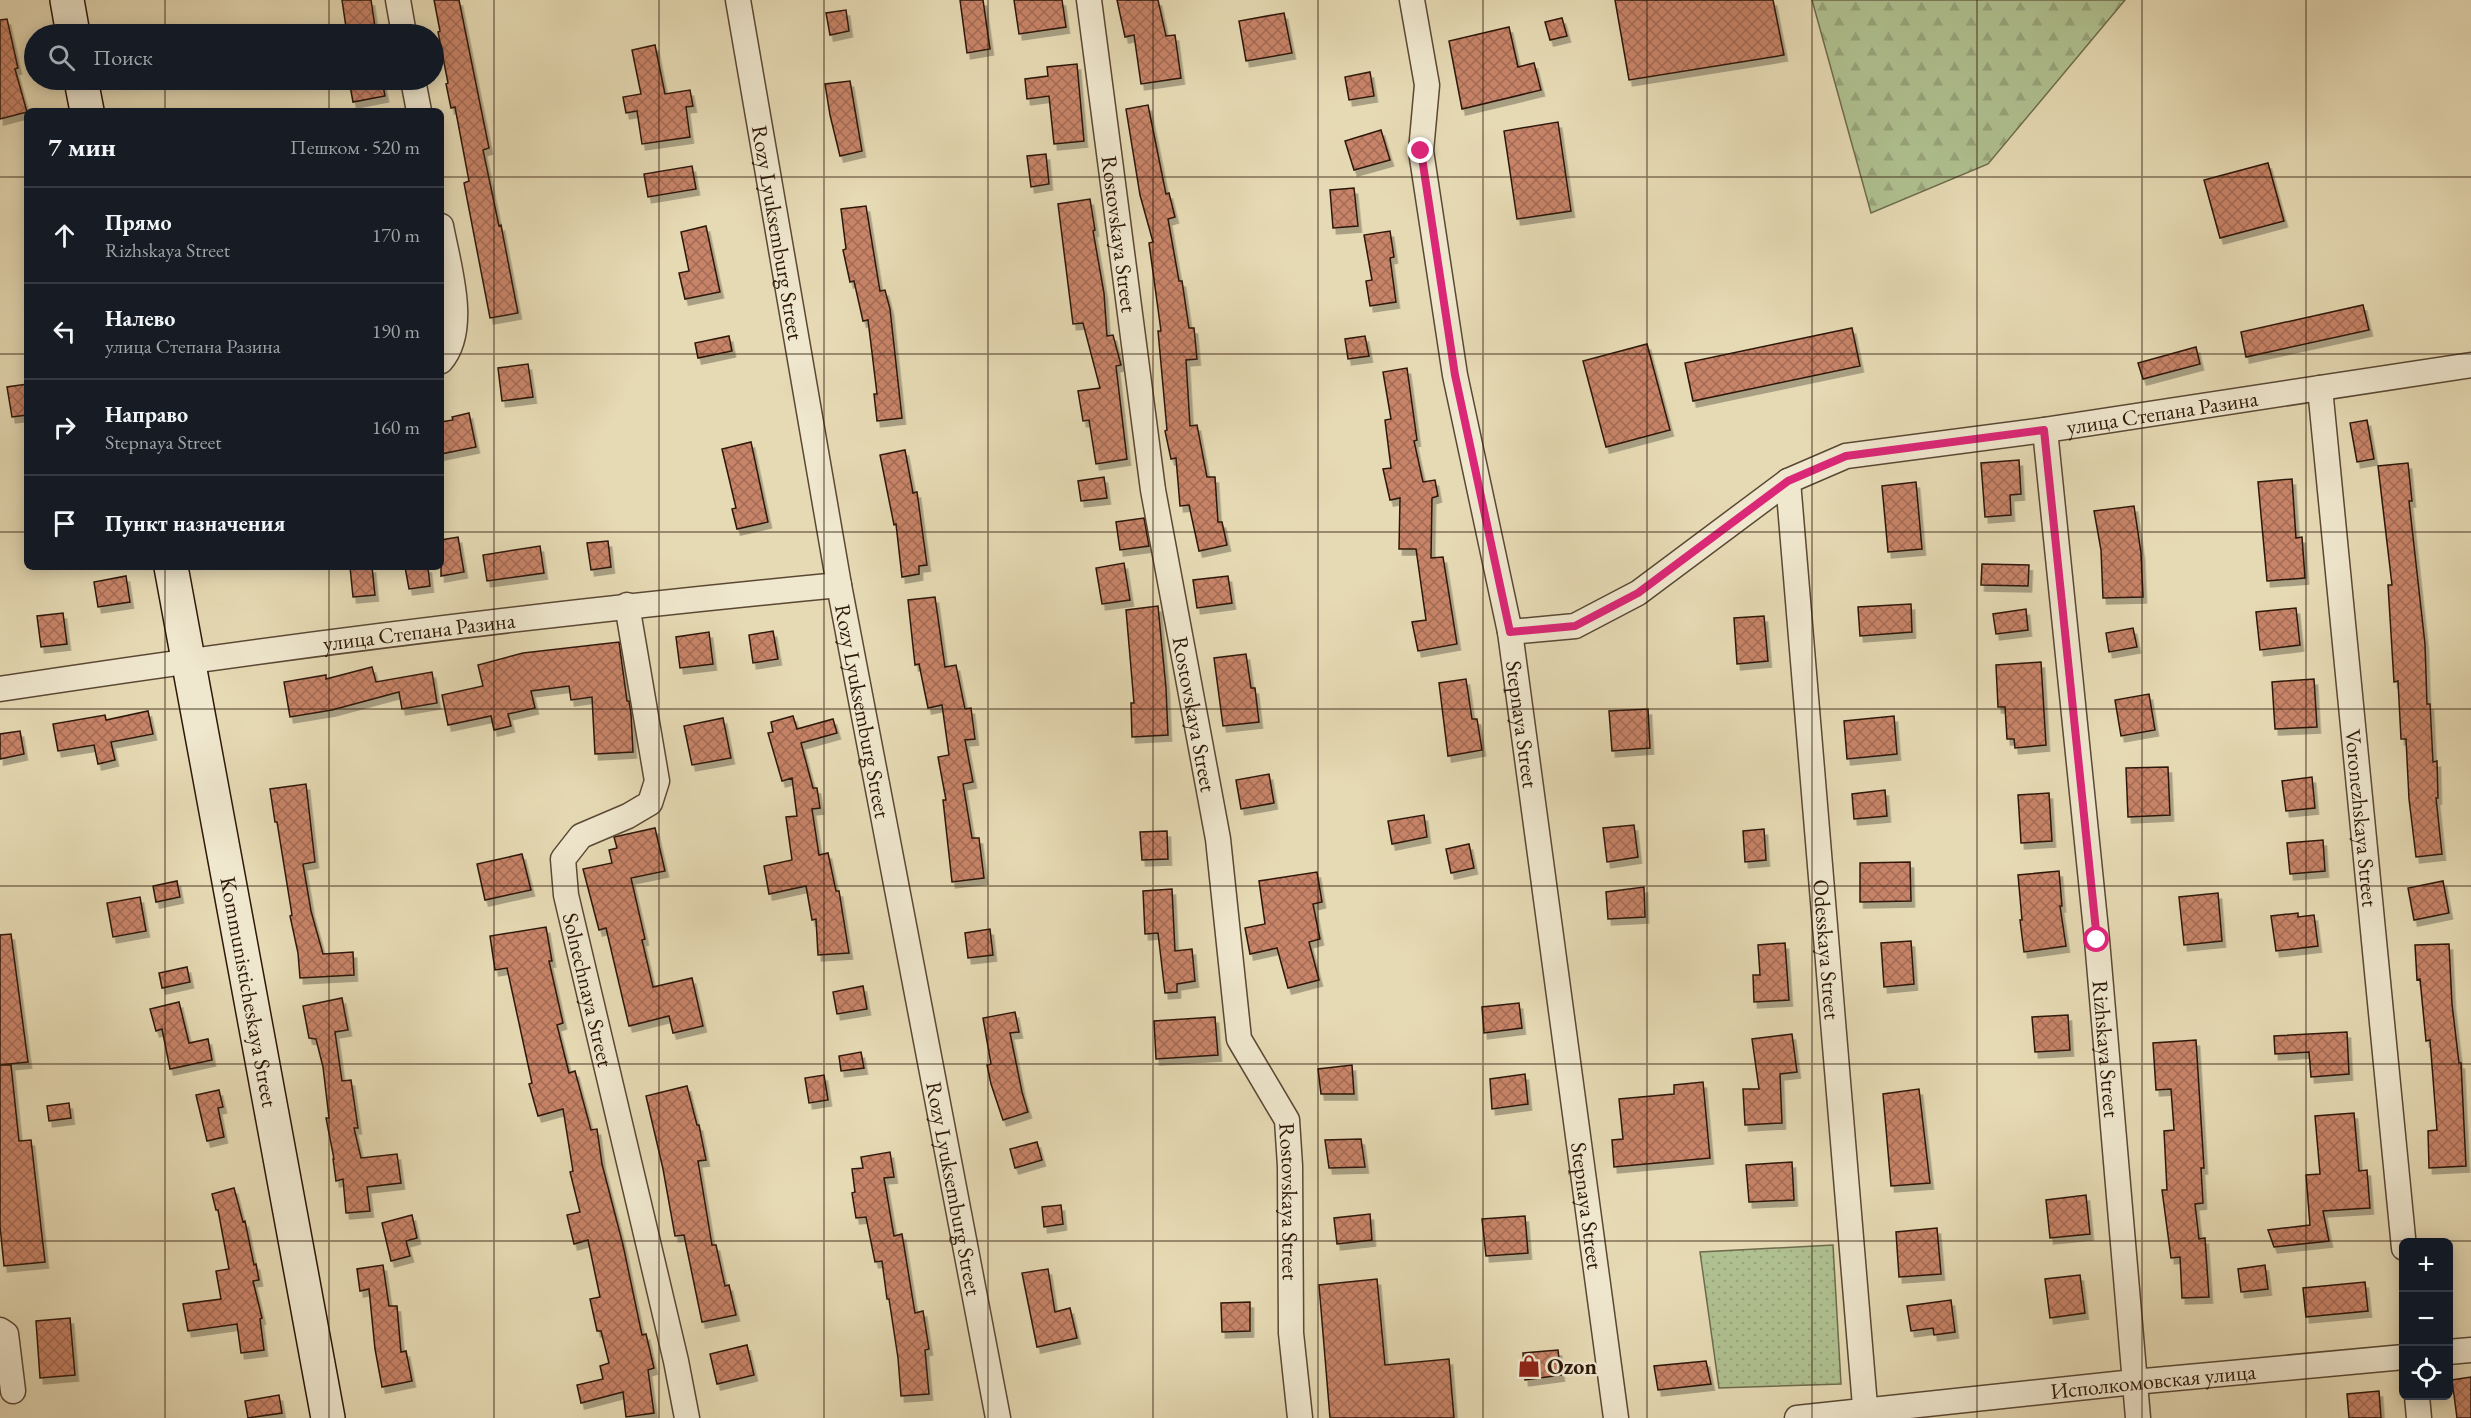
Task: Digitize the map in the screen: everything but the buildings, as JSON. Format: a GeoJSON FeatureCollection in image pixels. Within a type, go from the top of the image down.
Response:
{"type":"FeatureCollection","features":[{"type":"Feature","properties":{"kind":"main road"},"geometry":{"type":"LineString","coordinates":[[67,0],[71,24]]}},
{"type":"Feature","properties":{"kind":"main road"},"geometry":{"type":"LineString","coordinates":[[83,90],[86,108]]}},
{"type":"Feature","properties":{"kind":"main road","name":"Kommunisticheskaya Street"},"geometry":{"type":"LineString","coordinates":[[172,570],[328,1418]]}},
{"type":"Feature","properties":{"kind":"street"},"geometry":{"type":"LineString","coordinates":[[398,0],[402,24]]}},
{"type":"Feature","properties":{"kind":"street","name":"Rozy Lyuksemburg Street"},"geometry":{"type":"LineString","coordinates":[[738,0],[839,585],[998,1418]]}},
{"type":"Feature","properties":{"kind":"street","name":"Rostovskaya Street"},"geometry":{"type":"LineString","coordinates":[[1089,0],[1153,490],[1218,839],[1239,1039],[1287,1120],[1290,1166],[1291,1333],[1300,1418]]}},
{"type":"Feature","properties":{"kind":"street","name":"Stepnaya Street"},"geometry":{"type":"LineString","coordinates":[[1413,0],[1427,85],[1421,151],[1455,375],[1510,632],[1616,1418]]}},
{"type":"Feature","properties":{"kind":"street"},"geometry":{"type":"LineString","coordinates":[[415,90],[418,108]]}},
{"type":"Feature","properties":{"kind":"street"},"geometry":{"type":"LineString","coordinates":[[444,242],[454,296],[454,334],[444,355]]}},
{"type":"Feature","properties":{"kind":"street","name":"улица Степана Разина"},"geometry":{"type":"LineString","coordinates":[[1510,632],[1575,626],[1638,593],[1788,481],[1846,456],[2044,430],[2471,365]]}},
{"type":"Feature","properties":{"kind":"street","name":"Voronezhskaya Street"},"geometry":{"type":"LineString","coordinates":[[2320,387],[2402,1238]]}},
{"type":"Feature","properties":{"kind":"street","name":"Rizhskaya Street"},"geometry":{"type":"LineString","coordinates":[[2044,430],[2097,940],[2138,1418]]}},
{"type":"Feature","properties":{"kind":"street","name":"Odesskaya Street"},"geometry":{"type":"LineString","coordinates":[[1788,481],[1866,1414]]}},
{"type":"Feature","properties":{"kind":"street","name":"улица Степана Разина"},"geometry":{"type":"LineString","coordinates":[[0,689],[188,660],[627,605],[839,585]]}},
{"type":"Feature","properties":{"kind":"street","name":"Solnechnaya Street"},"geometry":{"type":"LineString","coordinates":[[627,605],[657,782],[650,803],[628,816],[581,836],[563,860],[566,895],[676,1361],[687,1418]]}},
{"type":"Feature","properties":{"kind":"street"},"geometry":{"type":"LineString","coordinates":[[0,1330],[6,1334],[13,1391]]}},
{"type":"Feature","properties":{"kind":"street"},"geometry":{"type":"LineString","coordinates":[[2453,1352],[2471,1350]]}},
{"type":"Feature","properties":{"kind":"street","name":"Исполкомовская улица"},"geometry":{"type":"LineString","coordinates":[[1797,1418],[1866,1414],[2134,1382],[2399,1357]]}},
{"type":"Feature","properties":{"kind":"street"},"geometry":{"type":"LineString","coordinates":[[2417,1400],[2419,1418]]}},
{"type":"Feature","properties":{"kind":"green space"},"geometry":{"type":"Polygon","coordinates":[[[1812,0],[2125,0],[1988,164],[1871,213],[1812,0]]]}},
{"type":"Feature","properties":{"kind":"green space"},"geometry":{"type":"Polygon","coordinates":[[[1833,1245],[1841,1384],[1719,1388],[1700,1252],[1833,1245]]]}},
{"type":"Feature","properties":{"kind":"place","name":"Ozon"},"geometry":{"type":"Point","coordinates":[1529,1366]}},
{"type":"Feature","properties":{"kind":"route"},"geometry":{"type":"LineString","coordinates":[[1421,151],[1455,375],[1510,632],[1575,626],[1638,593],[1788,481],[1846,456],[2044,430],[2097,940]]}}]}
